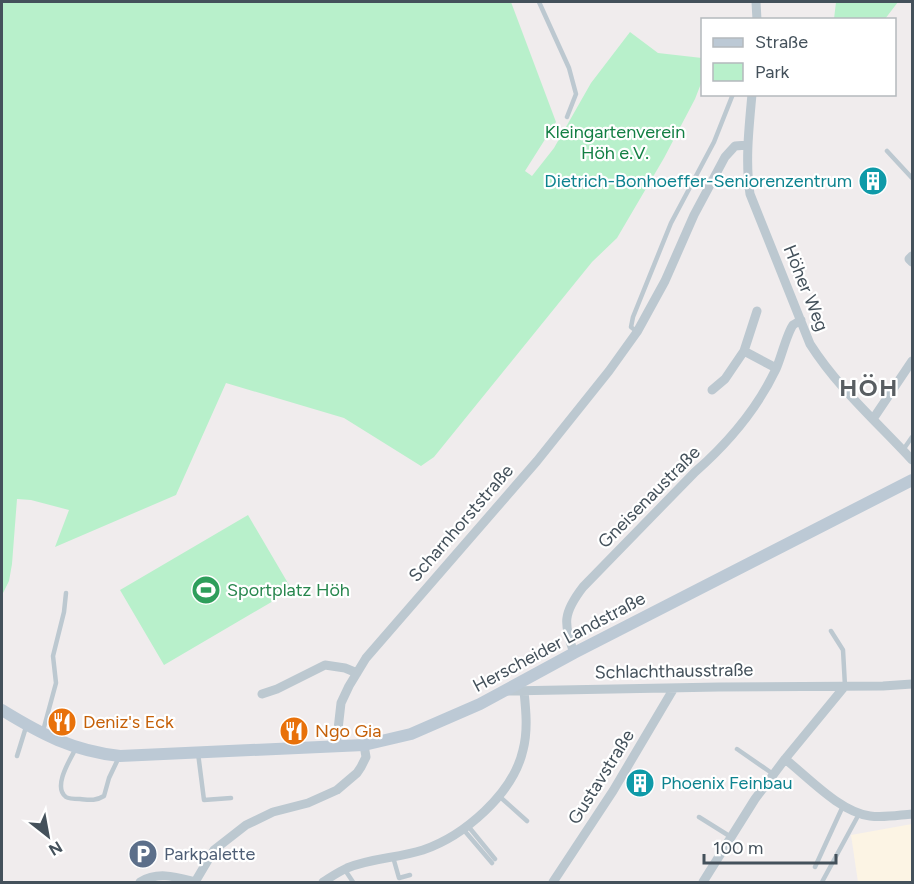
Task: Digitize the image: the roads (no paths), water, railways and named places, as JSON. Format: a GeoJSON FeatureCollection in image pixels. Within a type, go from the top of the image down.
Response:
{"type":"FeatureCollection","features":[{"type":"Feature","properties":{"kind":"main road","name":"Herscheider Landstraße"},"geometry":{"type":"LineString","coordinates":[[2,710],[76,748],[120,756],[364,746],[411,734],[480,704],[574,653],[912,480]]}},
{"type":"Feature","properties":{"kind":"street"},"geometry":{"type":"LineString","coordinates":[[756,2],[756,18]]}},
{"type":"Feature","properties":{"kind":"street","name":"Höher Weg"},"geometry":{"type":"LineString","coordinates":[[752,96],[748,145],[750,194],[810,344],[824,366],[843,388],[912,460]]}},
{"type":"Feature","properties":{"kind":"street","name":"Scharnhorststraße"},"geometry":{"type":"LineString","coordinates":[[336,747],[341,703],[357,672],[373,650],[544,452],[604,378],[637,332],[665,281],[694,216],[725,157],[735,146],[748,145]]}},
{"type":"Feature","properties":{"kind":"street"},"geometry":{"type":"LineString","coordinates":[[912,256],[909,259],[912,262]]}},
{"type":"Feature","properties":{"kind":"street"},"geometry":{"type":"LineString","coordinates":[[712,390],[725,379],[744,351],[757,311]]}},
{"type":"Feature","properties":{"kind":"street","name":"Gneisenaustraße"},"geometry":{"type":"LineString","coordinates":[[574,653],[566,627],[567,613],[574,599],[583,587],[732,436],[754,406],[776,368],[791,330],[801,320]]}},
{"type":"Feature","properties":{"kind":"street"},"geometry":{"type":"LineString","coordinates":[[744,351],[776,368]]}},
{"type":"Feature","properties":{"kind":"street"},"geometry":{"type":"LineString","coordinates":[[873,419],[912,361]]}},
{"type":"Feature","properties":{"kind":"street"},"geometry":{"type":"LineString","coordinates":[[262,694],[325,665],[357,672]]}},
{"type":"Feature","properties":{"kind":"street","name":"Schlachthausstraße"},"geometry":{"type":"LineString","coordinates":[[504,691],[912,684]]}},
{"type":"Feature","properties":{"kind":"street"},"geometry":{"type":"LineString","coordinates":[[703,882],[773,774],[845,686]]}},
{"type":"Feature","properties":{"kind":"street","name":"Gustavstraße"},"geometry":{"type":"LineString","coordinates":[[554,882],[613,791],[674,688]]}},
{"type":"Feature","properties":{"kind":"street"},"geometry":{"type":"LineString","coordinates":[[324,882],[344,869],[358,864],[422,850],[465,827],[499,796],[512,777],[522,753],[526,720],[524,691]]}},
{"type":"Feature","properties":{"kind":"street"},"geometry":{"type":"LineString","coordinates":[[140,882],[166,875],[195,882],[214,850],[246,825],[273,812],[308,803],[337,790],[361,767],[366,757],[364,746]]}},
{"type":"Feature","properties":{"kind":"street"},"geometry":{"type":"LineString","coordinates":[[785,759],[843,806],[860,814],[878,817],[912,814]]}},
{"type":"Feature","properties":{"kind":"lane"},"geometry":{"type":"LineString","coordinates":[[539,2],[569,68],[576,94],[567,117]]}},
{"type":"Feature","properties":{"kind":"lane"},"geometry":{"type":"LineString","coordinates":[[637,332],[631,327],[633,317],[671,224],[714,142],[732,96]]}},
{"type":"Feature","properties":{"kind":"lane"},"geometry":{"type":"LineString","coordinates":[[887,151],[912,178]]}},
{"type":"Feature","properties":{"kind":"lane"},"geometry":{"type":"LineString","coordinates":[[903,450],[912,437]]}},
{"type":"Feature","properties":{"kind":"lane"},"geometry":{"type":"LineString","coordinates":[[43,733],[56,683],[53,656],[64,612],[66,593]]}},
{"type":"Feature","properties":{"kind":"lane"},"geometry":{"type":"LineString","coordinates":[[831,631],[843,650],[845,686]]}},
{"type":"Feature","properties":{"kind":"lane"},"geometry":{"type":"LineString","coordinates":[[17,756],[27,724]]}},
{"type":"Feature","properties":{"kind":"lane"},"geometry":{"type":"LineString","coordinates":[[76,748],[62,774],[63,795],[67,798],[95,800],[104,796],[120,756]]}},
{"type":"Feature","properties":{"kind":"lane"},"geometry":{"type":"LineString","coordinates":[[737,749],[773,774]]}},
{"type":"Feature","properties":{"kind":"lane"},"geometry":{"type":"LineString","coordinates":[[198,752],[204,800],[231,798]]}},
{"type":"Feature","properties":{"kind":"lane"},"geometry":{"type":"LineString","coordinates":[[499,796],[527,821]]}},
{"type":"Feature","properties":{"kind":"lane"},"geometry":{"type":"LineString","coordinates":[[815,867],[843,806]]}},
{"type":"Feature","properties":{"kind":"lane"},"geometry":{"type":"LineString","coordinates":[[822,882],[860,814]]}},
{"type":"Feature","properties":{"kind":"lane"},"geometry":{"type":"LineString","coordinates":[[699,817],[731,837]]}},
{"type":"Feature","properties":{"kind":"lane"},"geometry":{"type":"LineString","coordinates":[[465,827],[493,861]]}},
{"type":"Feature","properties":{"kind":"lane"},"geometry":{"type":"LineString","coordinates":[[392,857],[399,878],[410,875]]}},
{"type":"Feature","properties":{"kind":"lane"},"geometry":{"type":"LineString","coordinates":[[344,869],[353,882]]}},
{"type":"Feature","properties":{"kind":"place","name":"Dietrich-Bonhoeffer-Seniorenzentrum"},"geometry":{"type":"Point","coordinates":[873,181]}},
{"type":"Feature","properties":{"kind":"place","name":"Sportplatz Höh"},"geometry":{"type":"Point","coordinates":[206,590]}},
{"type":"Feature","properties":{"kind":"place","name":"Deniz's Eck"},"geometry":{"type":"Point","coordinates":[62,722]}},
{"type":"Feature","properties":{"kind":"place","name":"Ngo Gia"},"geometry":{"type":"Point","coordinates":[294,731]}},
{"type":"Feature","properties":{"kind":"place","name":"Phoenix Feinbau"},"geometry":{"type":"Point","coordinates":[640,783]}},
{"type":"Feature","properties":{"kind":"place","name":"Parkpalette"},"geometry":{"type":"Point","coordinates":[143,854]}},
{"type":"Feature","properties":{"kind":"district","name":"HÖH"},"geometry":{"type":"Point","coordinates":[869,388]}},
{"type":"Feature","properties":{"kind":"park label","name":"Kleingartenverein Höh e.V."},"geometry":{"type":"Point","coordinates":[615,142]}}]}
